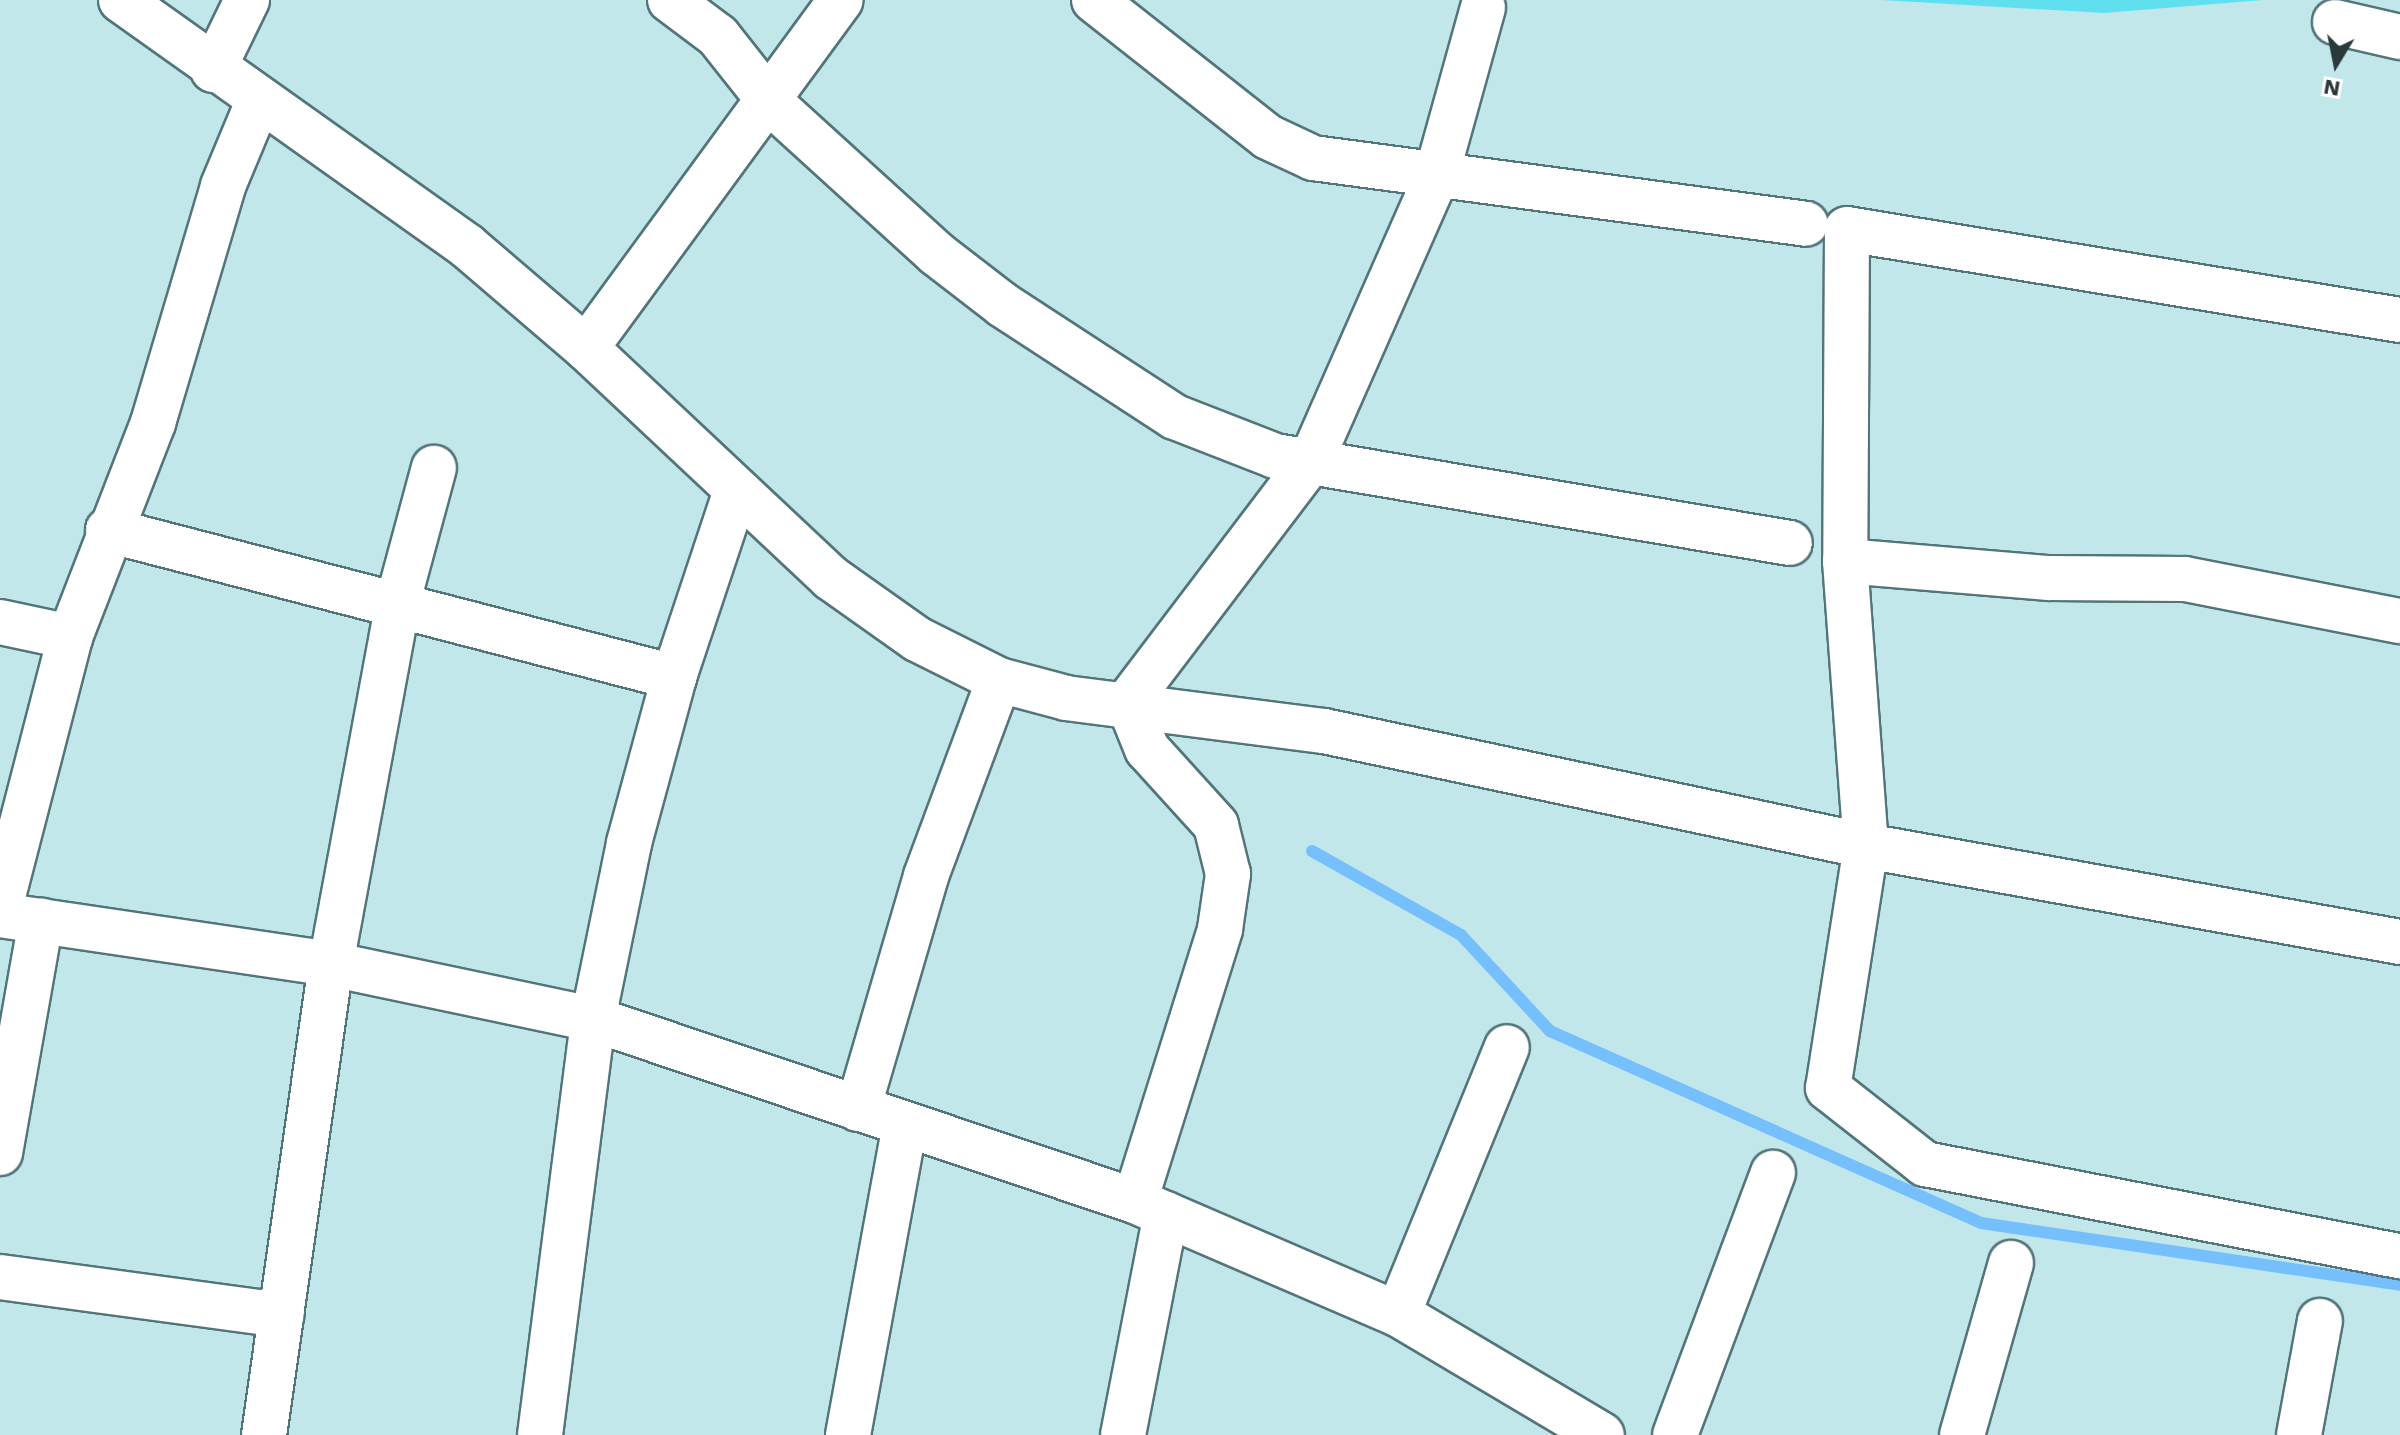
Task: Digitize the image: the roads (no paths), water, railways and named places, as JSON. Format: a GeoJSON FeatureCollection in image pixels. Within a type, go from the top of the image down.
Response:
{"type":"FeatureCollection","features":[{"type":"Feature","properties":{"kind":"street"},"geometry":{"type":"LineString","coordinates":[[121,0],[258,102],[467,246],[586,348],[736,491],[873,610],[999,680],[1066,698],[1128,702],[1324,731],[1866,846],[2400,942]]}},
{"type":"Feature","properties":{"kind":"street"},"geometry":{"type":"LineString","coordinates":[[213,70],[247,0]]}},
{"type":"Feature","properties":{"kind":"street"},"geometry":{"type":"LineString","coordinates":[[670,0],[718,36],[771,103],[937,254],[1109,377],[1216,437],[1311,461],[1790,543]]}},
{"type":"Feature","properties":{"kind":"street"},"geometry":{"type":"LineString","coordinates":[[586,348],[771,103],[841,0]]}},
{"type":"Feature","properties":{"kind":"street"},"geometry":{"type":"LineString","coordinates":[[1094,0],[1288,148],[1339,165],[1806,224]]}},
{"type":"Feature","properties":{"kind":"street"},"geometry":{"type":"LineString","coordinates":[[1128,702],[1311,461],[1436,177],[1483,7]]}},
{"type":"Feature","properties":{"kind":"street"},"geometry":{"type":"LineString","coordinates":[[2335,22],[2400,37]]}},
{"type":"Feature","properties":{"kind":"street"},"geometry":{"type":"LineString","coordinates":[[0,908],[70,637],[108,530],[153,423],[223,186],[258,102]]}},
{"type":"Feature","properties":{"kind":"street"},"geometry":{"type":"LineString","coordinates":[[2400,320],[1847,229],[1845,561],[1866,846],[1828,1088],[1925,1164],[2400,1256]]}},
{"type":"Feature","properties":{"kind":"street"},"geometry":{"type":"LineString","coordinates":[[264,1435],[331,964],[398,601],[434,468]]}},
{"type":"Feature","properties":{"kind":"street"},"geometry":{"type":"LineString","coordinates":[[540,1435],[593,1019],[629,843],[674,677],[736,491]]}},
{"type":"Feature","properties":{"kind":"street"},"geometry":{"type":"LineString","coordinates":[[108,530],[398,601],[674,677]]}},
{"type":"Feature","properties":{"kind":"street"},"geometry":{"type":"LineString","coordinates":[[1845,561],[2049,578],[2185,579],[2400,621]]}},
{"type":"Feature","properties":{"kind":"street"},"geometry":{"type":"LineString","coordinates":[[0,622],[70,637]]}},
{"type":"Feature","properties":{"kind":"street"},"geometry":{"type":"LineString","coordinates":[[858,1109],[926,876],[999,680]]}},
{"type":"Feature","properties":{"kind":"street"},"geometry":{"type":"LineString","coordinates":[[1123,1435],[1150,1208],[1220,929],[1228,874],[1216,825],[1147,749],[1128,702]]}},
{"type":"Feature","properties":{"kind":"street"},"geometry":{"type":"LineString","coordinates":[[0,1153],[20,918],[331,964],[593,1019],[1150,1208],[1398,1314],[1602,1435]]}},
{"type":"Feature","properties":{"kind":"street"},"geometry":{"type":"LineString","coordinates":[[1398,1314],[1507,1047]]}},
{"type":"Feature","properties":{"kind":"street"},"geometry":{"type":"LineString","coordinates":[[848,1435],[905,1125]]}},
{"type":"Feature","properties":{"kind":"street"},"geometry":{"type":"LineString","coordinates":[[1675,1435],[1773,1173]]}},
{"type":"Feature","properties":{"kind":"street"},"geometry":{"type":"LineString","coordinates":[[1962,1435],[2011,1263]]}},
{"type":"Feature","properties":{"kind":"street"},"geometry":{"type":"LineString","coordinates":[[0,1277],[281,1315]]}},
{"type":"Feature","properties":{"kind":"street"},"geometry":{"type":"LineString","coordinates":[[2299,1435],[2320,1321]]}},
{"type":"Feature","properties":{"kind":"waterway"},"geometry":{"type":"LineString","coordinates":[[1312,851],[1461,935],[1550,1031],[1981,1223],[2400,1285]]}}]}
